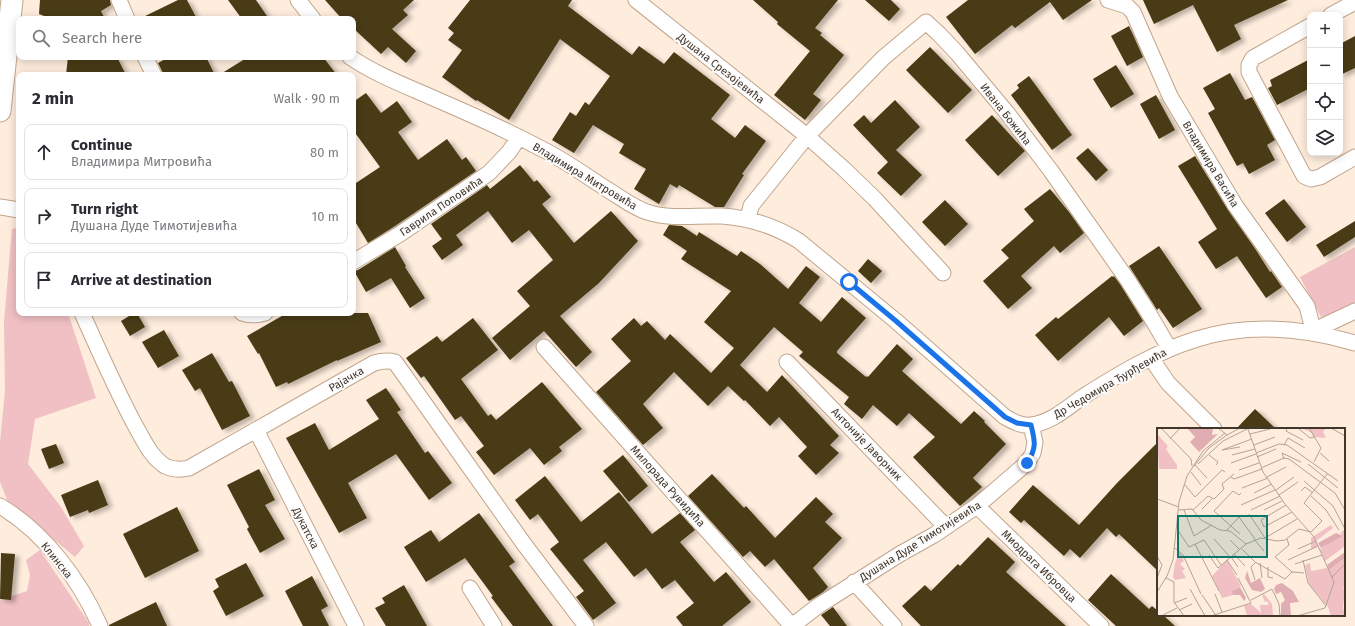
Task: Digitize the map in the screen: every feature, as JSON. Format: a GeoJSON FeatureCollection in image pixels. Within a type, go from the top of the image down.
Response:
{"type":"FeatureCollection","features":[{"type":"Feature","properties":{"kind":"main road"},"geometry":{"type":"LineString","coordinates":[[0,111],[12,0]]}},
{"type":"Feature","properties":{"kind":"street"},"geometry":{"type":"LineString","coordinates":[[119,0],[126,16]]}},
{"type":"Feature","properties":{"kind":"street"},"geometry":{"type":"LineString","coordinates":[[298,0],[311,16]]}},
{"type":"Feature","properties":{"kind":"street","name":"Душана Срезојевића"},"geometry":{"type":"LineString","coordinates":[[636,0],[807,136]]}},
{"type":"Feature","properties":{"kind":"street","name":"Владимира Васића"},"geometry":{"type":"LineString","coordinates":[[1108,0],[1127,6],[1133,12],[1170,96],[1235,205],[1307,306],[1314,333]]}},
{"type":"Feature","properties":{"kind":"street"},"geometry":{"type":"LineString","coordinates":[[1337,12],[1355,2]]}},
{"type":"Feature","properties":{"kind":"street","name":"Ивана Божића"},"geometry":{"type":"LineString","coordinates":[[748,219],[751,206],[807,136],[883,58],[926,22],[939,34],[1008,114],[1051,171],[1127,279],[1169,348]]}},
{"type":"Feature","properties":{"kind":"street"},"geometry":{"type":"LineString","coordinates":[[1307,28],[1253,58],[1249,64],[1249,72],[1304,176],[1311,179],[1320,178],[1355,157]]}},
{"type":"Feature","properties":{"kind":"street"},"geometry":{"type":"LineString","coordinates":[[146,60],[152,72]]}},
{"type":"Feature","properties":{"kind":"street","name":"Владимира Митровића"},"geometry":{"type":"LineString","coordinates":[[355,60],[381,75],[487,121],[519,137],[563,160],[620,198],[646,212],[670,216],[722,216],[748,219],[779,229],[799,241],[896,321],[1005,417],[1017,423],[1031,425]]}},
{"type":"Feature","properties":{"kind":"street"},"geometry":{"type":"LineString","coordinates":[[807,136],[844,169],[874,199],[943,273]]}},
{"type":"Feature","properties":{"kind":"street","name":"Гаврила Поповића"},"geometry":{"type":"LineString","coordinates":[[356,260],[400,234],[489,173],[509,152],[519,137]]}},
{"type":"Feature","properties":{"kind":"street"},"geometry":{"type":"LineString","coordinates":[[0,207],[16,210]]}},
{"type":"Feature","properties":{"kind":"street"},"geometry":{"type":"LineString","coordinates":[[1314,333],[1320,328],[1355,311]]}},
{"type":"Feature","properties":{"kind":"street","name":"Рајачка"},"geometry":{"type":"LineString","coordinates":[[83,316],[126,408],[147,446],[154,456],[165,466],[175,470],[189,468],[374,363],[389,360],[394,362],[524,544],[586,626]]}},
{"type":"Feature","properties":{"kind":"street","name":"Др Чедомира Ђурђевића"},"geometry":{"type":"LineString","coordinates":[[1031,425],[1054,416],[1169,348],[1199,338],[1253,329],[1270,329],[1314,333],[1355,343]]}},
{"type":"Feature","properties":{"kind":"street","name":"Милорада Рувидића"},"geometry":{"type":"LineString","coordinates":[[544,346],[798,624]]}},
{"type":"Feature","properties":{"kind":"street"},"geometry":{"type":"LineString","coordinates":[[1151,358],[1168,384],[1213,428]]}},
{"type":"Feature","properties":{"kind":"street","name":"Антоније Јаворник"},"geometry":{"type":"LineString","coordinates":[[787,362],[946,527]]}},
{"type":"Feature","properties":{"kind":"street","name":"Душана Дуде Тимотијевића"},"geometry":{"type":"LineString","coordinates":[[798,624],[818,606],[854,582],[946,527],[977,506],[1027,463],[1033,454],[1034,442],[1031,425]]}},
{"type":"Feature","properties":{"kind":"street","name":"Дукатска"},"geometry":{"type":"LineString","coordinates":[[256,430],[356,626]]}},
{"type":"Feature","properties":{"kind":"street","name":"Клинска"},"geometry":{"type":"LineString","coordinates":[[0,506],[34,533],[64,564],[84,595],[100,626]]}},
{"type":"Feature","properties":{"kind":"street","name":"Миодрага Ибровца"},"geometry":{"type":"LineString","coordinates":[[977,506],[1101,626]]}},
{"type":"Feature","properties":{"kind":"street","name":"Душана Дуде Тимотијевића"},"geometry":{"type":"LineString","coordinates":[[854,582],[894,626]]}},
{"type":"Feature","properties":{"kind":"street"},"geometry":{"type":"LineString","coordinates":[[470,588],[494,626]]}},
{"type":"Feature","properties":{"kind":"shaded area"},"geometry":{"type":"Polygon","coordinates":[[[16,228],[16,316],[69,316],[96,398],[35,419],[28,464],[61,507],[84,546],[75,557],[9,505],[0,482],[0,442],[5,391],[4,322],[12,229],[16,228]]]}},
{"type":"Feature","properties":{"kind":"shaded area"},"geometry":{"type":"Polygon","coordinates":[[[1355,247],[1355,313],[1321,317],[1300,277],[1355,247]]]}},
{"type":"Feature","properties":{"kind":"shaded area"},"geometry":{"type":"Polygon","coordinates":[[[40,550],[89,623],[89,626],[0,626],[0,600],[27,591],[30,575],[26,560],[40,550]]]}},
{"type":"Feature","properties":{"kind":"building"},"geometry":{"type":"Polygon","coordinates":[[[40,0],[110,0],[111,5],[101,11],[104,16],[44,16],[39,14],[40,0]]]}},
{"type":"Feature","properties":{"kind":"building"},"geometry":{"type":"Polygon","coordinates":[[[178,0],[187,0],[195,16],[145,16],[178,0]]]}},
{"type":"Feature","properties":{"kind":"building"},"geometry":{"type":"Polygon","coordinates":[[[228,0],[256,0],[267,16],[240,16],[228,0]]]}},
{"type":"Feature","properties":{"kind":"building"},"geometry":{"type":"Polygon","coordinates":[[[325,0],[414,0],[403,10],[408,15],[392,29],[416,51],[406,63],[388,47],[381,54],[356,31],[356,16],[339,16],[325,0]]]}},
{"type":"Feature","properties":{"kind":"building"},"geometry":{"type":"Polygon","coordinates":[[[470,0],[572,0],[568,6],[632,55],[639,46],[664,64],[674,52],[730,95],[711,119],[735,138],[745,125],[766,141],[742,174],[744,175],[724,207],[715,207],[679,185],[677,188],[670,184],[659,204],[634,189],[646,169],[619,153],[624,144],[593,125],[574,153],[552,140],[570,112],[576,116],[585,102],[589,105],[610,76],[560,39],[509,120],[477,100],[476,101],[442,77],[462,50],[448,40],[454,33],[448,28],[470,0]]]}},
{"type":"Feature","properties":{"kind":"building"},"geometry":{"type":"Polygon","coordinates":[[[753,0],[838,0],[815,28],[822,33],[820,35],[844,55],[813,94],[821,100],[805,120],[774,95],[810,51],[777,24],[778,22],[753,0]]]}},
{"type":"Feature","properties":{"kind":"building"},"geometry":{"type":"Polygon","coordinates":[[[865,0],[891,0],[900,9],[889,21],[865,0]]]}},
{"type":"Feature","properties":{"kind":"building"},"geometry":{"type":"Polygon","coordinates":[[[968,0],[1092,0],[1063,20],[1050,2],[1015,28],[1012,25],[975,54],[946,17],[968,0]]]}},
{"type":"Feature","properties":{"kind":"building"},"geometry":{"type":"Polygon","coordinates":[[[1143,0],[1288,0],[1234,25],[1241,39],[1217,52],[1193,5],[1154,24],[1143,0]]]}},
{"type":"Feature","properties":{"kind":"building"},"geometry":{"type":"Polygon","coordinates":[[[1129,26],[1143,57],[1127,66],[1111,36],[1129,26]]]}},
{"type":"Feature","properties":{"kind":"building"},"geometry":{"type":"Polygon","coordinates":[[[1355,36],[1355,68],[1343,74],[1343,48],[1343,42],[1355,36]]]}},
{"type":"Feature","properties":{"kind":"building"},"geometry":{"type":"Polygon","coordinates":[[[930,47],[972,90],[948,113],[906,70],[930,47]]]}},
{"type":"Feature","properties":{"kind":"building"},"geometry":{"type":"Polygon","coordinates":[[[68,60],[118,60],[124,72],[66,72],[68,60]]]}},
{"type":"Feature","properties":{"kind":"building"},"geometry":{"type":"Polygon","coordinates":[[[164,60],[208,60],[214,72],[162,72],[158,63],[164,60]]]}},
{"type":"Feature","properties":{"kind":"building"},"geometry":{"type":"Polygon","coordinates":[[[243,60],[325,60],[335,72],[224,72],[243,60]]]}},
{"type":"Feature","properties":{"kind":"building"},"geometry":{"type":"Polygon","coordinates":[[[1307,61],[1307,90],[1277,105],[1268,88],[1272,86],[1270,80],[1307,61]]]}},
{"type":"Feature","properties":{"kind":"building"},"geometry":{"type":"Polygon","coordinates":[[[1116,65],[1134,94],[1111,108],[1093,79],[1116,65]]]}},
{"type":"Feature","properties":{"kind":"building"},"geometry":{"type":"Polygon","coordinates":[[[1230,73],[1245,100],[1252,97],[1275,140],[1267,145],[1275,160],[1249,174],[1243,163],[1237,166],[1208,113],[1215,109],[1203,88],[1230,73]]]}},
{"type":"Feature","properties":{"kind":"building"},"geometry":{"type":"Polygon","coordinates":[[[1029,76],[1072,135],[1052,150],[1011,95],[1019,88],[1017,85],[1029,76]]]}},
{"type":"Feature","properties":{"kind":"building"},"geometry":{"type":"Polygon","coordinates":[[[366,93],[381,113],[397,101],[412,122],[398,132],[418,160],[447,139],[462,160],[466,157],[476,171],[368,243],[356,223],[356,183],[380,167],[356,134],[356,100],[366,93]]]}},
{"type":"Feature","properties":{"kind":"building"},"geometry":{"type":"Polygon","coordinates":[[[1156,95],[1175,130],[1159,139],[1140,104],[1156,95]]]}},
{"type":"Feature","properties":{"kind":"building"},"geometry":{"type":"Polygon","coordinates":[[[895,100],[920,127],[896,150],[922,175],[901,196],[877,173],[888,162],[853,125],[864,115],[871,123],[895,100]]]}},
{"type":"Feature","properties":{"kind":"building"},"geometry":{"type":"Polygon","coordinates":[[[992,115],[1025,151],[998,176],[965,140],[992,115]]]}},
{"type":"Feature","properties":{"kind":"building"},"geometry":{"type":"Polygon","coordinates":[[[1088,148],[1108,170],[1096,181],[1076,158],[1088,148]]]}},
{"type":"Feature","properties":{"kind":"building"},"geometry":{"type":"Polygon","coordinates":[[[1195,156],[1228,210],[1270,272],[1271,271],[1282,287],[1266,298],[1237,256],[1216,269],[1198,242],[1217,229],[1178,166],[1195,156]]]}},
{"type":"Feature","properties":{"kind":"building"},"geometry":{"type":"Polygon","coordinates":[[[520,165],[534,182],[537,180],[551,197],[542,204],[574,243],[611,211],[638,241],[599,283],[560,316],[592,352],[576,367],[544,331],[510,360],[492,338],[530,306],[517,291],[553,260],[529,230],[512,243],[488,211],[456,235],[463,245],[442,260],[432,246],[442,239],[431,224],[487,185],[490,189],[520,165]]]}},
{"type":"Feature","properties":{"kind":"building"},"geometry":{"type":"Polygon","coordinates":[[[1050,189],[1084,233],[1060,253],[1054,246],[1021,276],[1032,288],[1008,309],[983,281],[1009,258],[1001,250],[1034,221],[1024,209],[1050,189]]]}},
{"type":"Feature","properties":{"kind":"building"},"geometry":{"type":"Polygon","coordinates":[[[1284,199],[1306,227],[1287,242],[1265,213],[1284,199]]]}},
{"type":"Feature","properties":{"kind":"building"},"geometry":{"type":"Polygon","coordinates":[[[945,200],[968,224],[945,246],[922,222],[945,200]]]}},
{"type":"Feature","properties":{"kind":"building"},"geometry":{"type":"Polygon","coordinates":[[[1355,221],[1355,237],[1324,257],[1316,245],[1355,221]]]}},
{"type":"Feature","properties":{"kind":"building"},"geometry":{"type":"Polygon","coordinates":[[[669,225],[682,226],[697,236],[699,232],[737,256],[741,251],[760,264],[788,289],[806,266],[820,277],[799,303],[821,322],[842,297],[866,318],[837,351],[837,353],[866,377],[868,377],[897,344],[913,359],[902,371],[961,424],[974,411],[1006,444],[973,478],[982,487],[960,506],[913,457],[935,437],[909,413],[897,426],[873,405],[862,419],[844,404],[849,397],[799,356],[803,352],[774,327],[740,365],[767,392],[782,375],[839,436],[830,445],[839,453],[816,475],[798,456],[807,447],[779,417],[770,426],[745,400],[744,401],[728,386],[708,406],[674,372],[643,404],[663,428],[643,445],[596,392],[631,361],[611,339],[634,318],[641,326],[647,321],[665,340],[670,334],[711,373],[734,348],[704,322],[731,291],[681,259],[687,251],[663,235],[669,225]]]}},
{"type":"Feature","properties":{"kind":"building"},"geometry":{"type":"Polygon","coordinates":[[[1159,246],[1202,309],[1173,328],[1159,308],[1157,310],[1129,266],[1159,246]]]}},
{"type":"Feature","properties":{"kind":"building"},"geometry":{"type":"Polygon","coordinates":[[[395,247],[406,266],[405,267],[425,298],[410,308],[391,278],[366,292],[356,274],[356,270],[395,247]]]}},
{"type":"Feature","properties":{"kind":"building"},"geometry":{"type":"Polygon","coordinates":[[[868,259],[882,271],[871,283],[858,271],[868,259]]]}},
{"type":"Feature","properties":{"kind":"building"},"geometry":{"type":"Polygon","coordinates":[[[1112,276],[1114,276],[1120,284],[1143,321],[1124,336],[1109,317],[1058,361],[1035,335],[1056,317],[1058,319],[1112,276]]]}},
{"type":"Feature","properties":{"kind":"building"},"geometry":{"type":"Polygon","coordinates":[[[356,313],[368,313],[381,342],[337,360],[288,384],[287,382],[276,387],[259,353],[258,354],[247,336],[282,316],[356,316],[356,313]]]}},
{"type":"Feature","properties":{"kind":"building"},"geometry":{"type":"Polygon","coordinates":[[[129,316],[139,316],[145,327],[130,336],[121,321],[129,316]]]}},
{"type":"Feature","properties":{"kind":"building"},"geometry":{"type":"Polygon","coordinates":[[[473,318],[498,350],[461,379],[488,416],[491,414],[496,420],[542,382],[582,429],[559,447],[562,451],[544,465],[530,448],[494,475],[476,452],[484,446],[461,416],[455,420],[424,376],[421,378],[406,358],[437,336],[442,342],[473,318]]]}},
{"type":"Feature","properties":{"kind":"building"},"geometry":{"type":"Polygon","coordinates":[[[164,330],[179,356],[158,368],[142,342],[164,330]]]}},
{"type":"Feature","properties":{"kind":"building"},"geometry":{"type":"Polygon","coordinates":[[[212,353],[229,382],[232,381],[250,416],[222,430],[200,388],[195,391],[182,370],[212,353]]]}},
{"type":"Feature","properties":{"kind":"building"},"geometry":{"type":"Polygon","coordinates":[[[386,388],[401,410],[397,412],[425,453],[428,451],[452,483],[429,500],[396,454],[348,483],[367,518],[339,533],[286,438],[315,423],[329,450],[379,419],[366,400],[386,388]]]}},
{"type":"Feature","properties":{"kind":"building"},"geometry":{"type":"Polygon","coordinates":[[[1255,409],[1275,428],[1237,428],[1255,409]]]}},
{"type":"Feature","properties":{"kind":"building"},"geometry":{"type":"Polygon","coordinates":[[[1157,443],[1157,570],[1119,534],[1116,537],[1107,528],[1080,558],[1070,549],[1064,556],[1024,520],[1021,523],[1009,512],[1033,485],[1079,525],[1117,483],[1157,443]]]}},
{"type":"Feature","properties":{"kind":"building"},"geometry":{"type":"Polygon","coordinates":[[[56,444],[64,463],[49,469],[41,449],[56,444]]]}},
{"type":"Feature","properties":{"kind":"building"},"geometry":{"type":"Polygon","coordinates":[[[623,455],[648,486],[629,502],[603,471],[623,455]]]}},
{"type":"Feature","properties":{"kind":"building"},"geometry":{"type":"Polygon","coordinates":[[[259,469],[275,500],[265,505],[285,539],[260,553],[247,529],[249,527],[227,485],[259,469]]]}},
{"type":"Feature","properties":{"kind":"building"},"geometry":{"type":"Polygon","coordinates":[[[712,474],[744,508],[746,506],[775,538],[816,497],[833,514],[825,522],[842,538],[813,568],[828,587],[823,592],[809,601],[774,559],[765,567],[750,551],[743,557],[688,496],[712,474]]]}},
{"type":"Feature","properties":{"kind":"building"},"geometry":{"type":"Polygon","coordinates":[[[545,476],[581,522],[619,492],[652,534],[680,513],[695,530],[680,542],[714,582],[726,572],[751,602],[722,626],[683,626],[676,617],[694,603],[675,580],[662,589],[646,568],[634,577],[606,542],[583,560],[616,603],[593,620],[576,597],[584,591],[550,549],[559,542],[538,514],[530,520],[515,500],[545,476]]]}},
{"type":"Feature","properties":{"kind":"building"},"geometry":{"type":"Polygon","coordinates":[[[98,480],[108,505],[89,513],[88,510],[70,517],[61,495],[98,480]]]}},
{"type":"Feature","properties":{"kind":"building"},"geometry":{"type":"Polygon","coordinates":[[[177,507],[199,551],[145,578],[123,534],[177,507]]]}},
{"type":"Feature","properties":{"kind":"building"},"geometry":{"type":"Polygon","coordinates":[[[479,513],[515,562],[509,566],[553,626],[513,626],[491,597],[493,596],[465,558],[426,582],[404,547],[431,530],[439,542],[479,513]]]}},
{"type":"Feature","properties":{"kind":"building"},"geometry":{"type":"Polygon","coordinates":[[[988,537],[1015,562],[1006,572],[1066,626],[921,626],[902,606],[925,585],[931,591],[958,564],[960,566],[988,537]]]}},
{"type":"Feature","properties":{"kind":"building"},"geometry":{"type":"Polygon","coordinates":[[[1,553],[15,554],[11,600],[0,599],[1,553]]]}},
{"type":"Feature","properties":{"kind":"building"},"geometry":{"type":"Polygon","coordinates":[[[246,563],[264,596],[226,616],[213,591],[219,587],[215,579],[246,563]]]}},
{"type":"Feature","properties":{"kind":"building"},"geometry":{"type":"Polygon","coordinates":[[[1111,574],[1149,609],[1152,606],[1157,610],[1157,616],[1164,616],[1175,626],[1116,626],[1088,600],[1111,574]]]}},
{"type":"Feature","properties":{"kind":"building"},"geometry":{"type":"Polygon","coordinates":[[[312,576],[328,606],[321,610],[329,626],[303,626],[285,591],[312,576]]]}},
{"type":"Feature","properties":{"kind":"building"},"geometry":{"type":"Polygon","coordinates":[[[404,585],[427,626],[386,626],[375,608],[385,603],[382,598],[404,585]]]}},
{"type":"Feature","properties":{"kind":"building"},"geometry":{"type":"Polygon","coordinates":[[[156,602],[167,626],[109,626],[109,625],[156,602]]]}},
{"type":"Feature","properties":{"kind":"building"},"geometry":{"type":"Polygon","coordinates":[[[833,607],[847,626],[830,626],[821,615],[833,607]]]}},
{"type":"Feature","properties":{"kind":"route"},"geometry":{"type":"LineString","coordinates":[[849,282],[896,321],[1005,417],[1017,423],[1031,425],[1034,442],[1033,454],[1027,463]]}}]}
